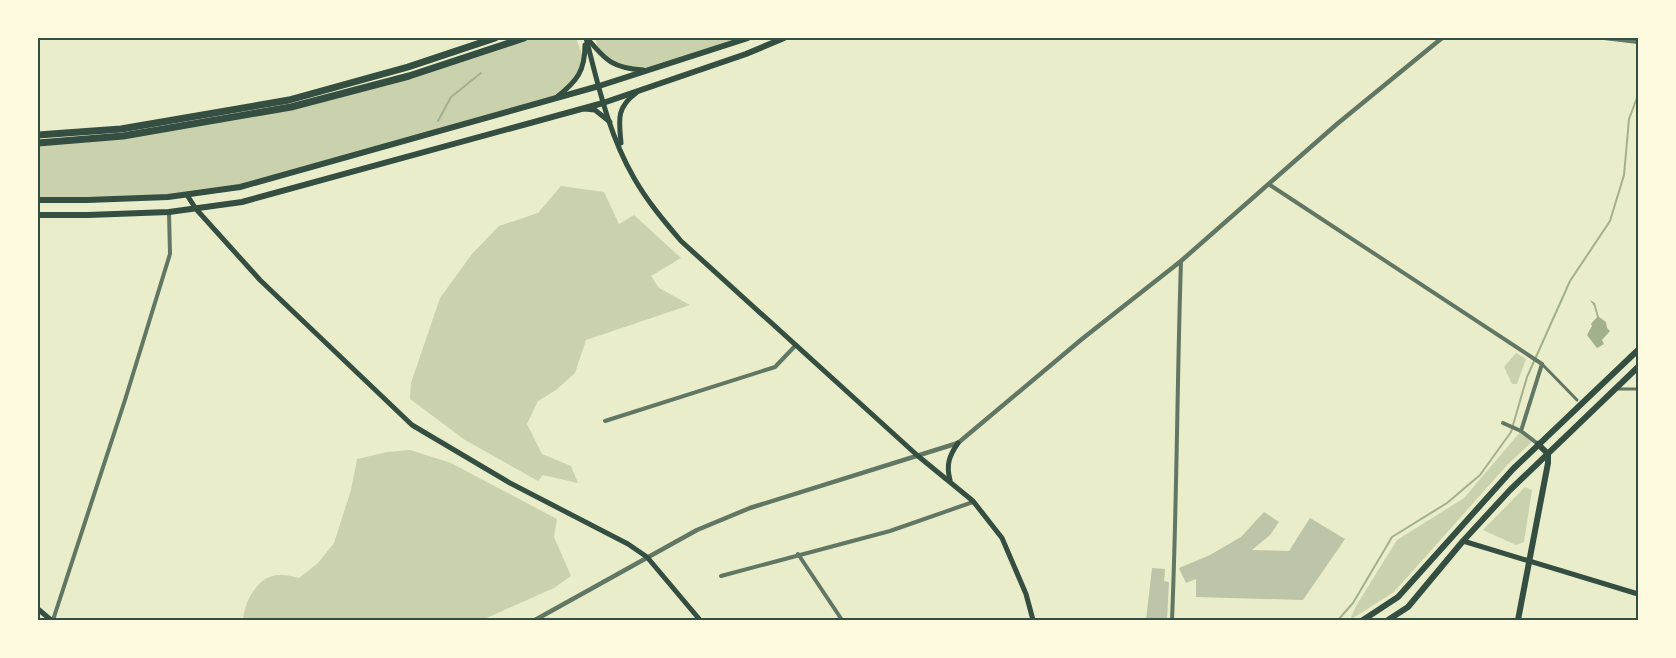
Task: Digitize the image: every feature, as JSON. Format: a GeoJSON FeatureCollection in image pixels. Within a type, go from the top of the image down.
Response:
{"type":"FeatureCollection","features":[{"type":"Feature","properties":{"kind":"highway"},"geometry":{"type":"LineString","coordinates":[[38,135],[121,129],[289,99],[408,67],[495,38]]}},
{"type":"Feature","properties":{"kind":"highway"},"geometry":{"type":"LineString","coordinates":[[38,143],[123,136],[291,107],[409,76],[524,38]]}},
{"type":"Feature","properties":{"kind":"main road"},"geometry":{"type":"LineString","coordinates":[[586,38],[610,64],[630,70],[648,71]]}},
{"type":"Feature","properties":{"kind":"main road"},"geometry":{"type":"LineString","coordinates":[[586,38],[610,122],[633,176],[660,218],[681,241],[918,456],[974,501],[1002,538],[1026,594],[1033,621]]}},
{"type":"Feature","properties":{"kind":"main road"},"geometry":{"type":"LineString","coordinates":[[555,99],[574,83],[585,62],[586,38]]}},
{"type":"Feature","properties":{"kind":"main road"},"geometry":{"type":"LineString","coordinates":[[38,200],[187,195],[240,187],[555,99],[748,38]]}},
{"type":"Feature","properties":{"kind":"main road"},"geometry":{"type":"LineString","coordinates":[[38,215],[170,213],[242,202],[603,103],[746,54],[784,38]]}},
{"type":"Feature","properties":{"kind":"main road"},"geometry":{"type":"LineString","coordinates":[[622,151],[619,125],[621,108],[637,92]]}},
{"type":"Feature","properties":{"kind":"main road"},"geometry":{"type":"LineString","coordinates":[[583,109],[595,110],[610,122]]}},
{"type":"Feature","properties":{"kind":"main road"},"geometry":{"type":"LineString","coordinates":[[187,195],[196,209],[260,280],[412,425],[510,483],[628,544],[647,557],[700,621]]}},
{"type":"Feature","properties":{"kind":"main road"},"geometry":{"type":"LineString","coordinates":[[1363,621],[1398,597],[1513,469],[1638,350]]}},
{"type":"Feature","properties":{"kind":"main road"},"geometry":{"type":"LineString","coordinates":[[1388,621],[1408,607],[1463,541],[1510,490],[1638,367]]}},
{"type":"Feature","properties":{"kind":"main road"},"geometry":{"type":"LineString","coordinates":[[951,482],[947,470],[948,463],[958,443]]}},
{"type":"Feature","properties":{"kind":"main road"},"geometry":{"type":"LineString","coordinates":[[1518,621],[1548,463],[1548,454],[1538,444]]}},
{"type":"Feature","properties":{"kind":"main road"},"geometry":{"type":"LineString","coordinates":[[1463,541],[1638,594]]}},
{"type":"Feature","properties":{"kind":"main road"},"geometry":{"type":"LineString","coordinates":[[38,609],[52,621]]}},
{"type":"Feature","properties":{"kind":"street"},"geometry":{"type":"LineString","coordinates":[[535,621],[697,530],[750,508],[958,443],[1082,339],[1181,261],[1337,124],[1442,38]]}},
{"type":"Feature","properties":{"kind":"street"},"geometry":{"type":"LineString","coordinates":[[1604,38],[1638,42]]}},
{"type":"Feature","properties":{"kind":"street"},"geometry":{"type":"LineString","coordinates":[[1270,185],[1542,364],[1577,400]]}},
{"type":"Feature","properties":{"kind":"street"},"geometry":{"type":"LineString","coordinates":[[52,621],[111,444],[170,254],[170,213]]}},
{"type":"Feature","properties":{"kind":"street"},"geometry":{"type":"LineString","coordinates":[[1172,621],[1177,521],[1177,364],[1181,261]]}},
{"type":"Feature","properties":{"kind":"street"},"geometry":{"type":"LineString","coordinates":[[606,421],[775,367],[796,345]]}},
{"type":"Feature","properties":{"kind":"street"},"geometry":{"type":"LineString","coordinates":[[1521,431],[1542,364]]}},
{"type":"Feature","properties":{"kind":"street"},"geometry":{"type":"LineString","coordinates":[[1615,389],[1638,389]]}},
{"type":"Feature","properties":{"kind":"street"},"geometry":{"type":"LineString","coordinates":[[1503,423],[1521,431],[1538,444]]}},
{"type":"Feature","properties":{"kind":"street"},"geometry":{"type":"LineString","coordinates":[[721,576],[890,531],[974,501]]}},
{"type":"Feature","properties":{"kind":"street"},"geometry":{"type":"LineString","coordinates":[[798,554],[842,621]]}},
{"type":"Feature","properties":{"kind":"shaded area"},"geometry":{"type":"Polygon","coordinates":[[[524,38],[576,38],[585,62],[574,83],[555,99],[240,187],[187,195],[38,200],[38,143],[123,136],[291,107],[409,76],[524,38]]]}},
{"type":"Feature","properties":{"kind":"shaded area"},"geometry":{"type":"Polygon","coordinates":[[[596,38],[748,38],[648,71],[610,64],[597,50],[596,38]]]}},
{"type":"Feature","properties":{"kind":"shaded area"},"geometry":{"type":"Polygon","coordinates":[[[561,186],[604,192],[619,224],[634,215],[681,258],[651,276],[659,288],[690,305],[586,340],[575,373],[556,390],[538,401],[527,424],[542,454],[571,466],[578,483],[543,475],[538,481],[465,440],[410,399],[411,383],[440,298],[472,254],[499,226],[538,213],[561,186]]]}},
{"type":"Feature","properties":{"kind":"shaded area"},"geometry":{"type":"Polygon","coordinates":[[[1590,300],[1595,303],[1599,317],[1606,322],[1610,331],[1602,340],[1604,344],[1597,348],[1587,335],[1591,324],[1597,317],[1590,300]]]}},
{"type":"Feature","properties":{"kind":"shaded area"},"geometry":{"type":"Polygon","coordinates":[[[1516,353],[1526,359],[1517,384],[1512,384],[1504,367],[1516,353]]]}},
{"type":"Feature","properties":{"kind":"shaded area"},"geometry":{"type":"Polygon","coordinates":[[[1521,431],[1534,440],[1508,464],[1394,592],[1350,620],[1356,606],[1397,540],[1464,498],[1521,431]]]}},
{"type":"Feature","properties":{"kind":"shaded area"},"geometry":{"type":"Polygon","coordinates":[[[410,450],[451,463],[557,519],[554,537],[571,576],[554,588],[482,620],[243,620],[249,598],[259,584],[271,576],[284,575],[299,578],[318,563],[334,543],[351,490],[357,459],[387,452],[410,450]]]}},
{"type":"Feature","properties":{"kind":"shaded area"},"geometry":{"type":"Polygon","coordinates":[[[1525,487],[1532,490],[1524,542],[1516,545],[1483,530],[1525,487]]]}},
{"type":"Feature","properties":{"kind":"building"},"geometry":{"type":"Polygon","coordinates":[[[1264,512],[1279,522],[1270,535],[1252,550],[1289,551],[1310,518],[1345,539],[1303,600],[1196,597],[1196,579],[1186,583],[1179,568],[1210,555],[1241,537],[1264,512]]]}},
{"type":"Feature","properties":{"kind":"building"},"geometry":{"type":"Polygon","coordinates":[[[1152,568],[1165,569],[1164,581],[1169,582],[1167,620],[1146,620],[1152,568]]]}},
{"type":"Feature","properties":{"kind":"waterway"},"geometry":{"type":"LineString","coordinates":[[438,121],[451,97],[481,73]]}},
{"type":"Feature","properties":{"kind":"waterway"},"geometry":{"type":"LineString","coordinates":[[1338,620],[1353,603],[1392,537],[1447,503],[1480,475],[1511,432],[1527,377],[1570,281],[1610,221],[1624,175],[1629,119],[1638,95]]}}]}
